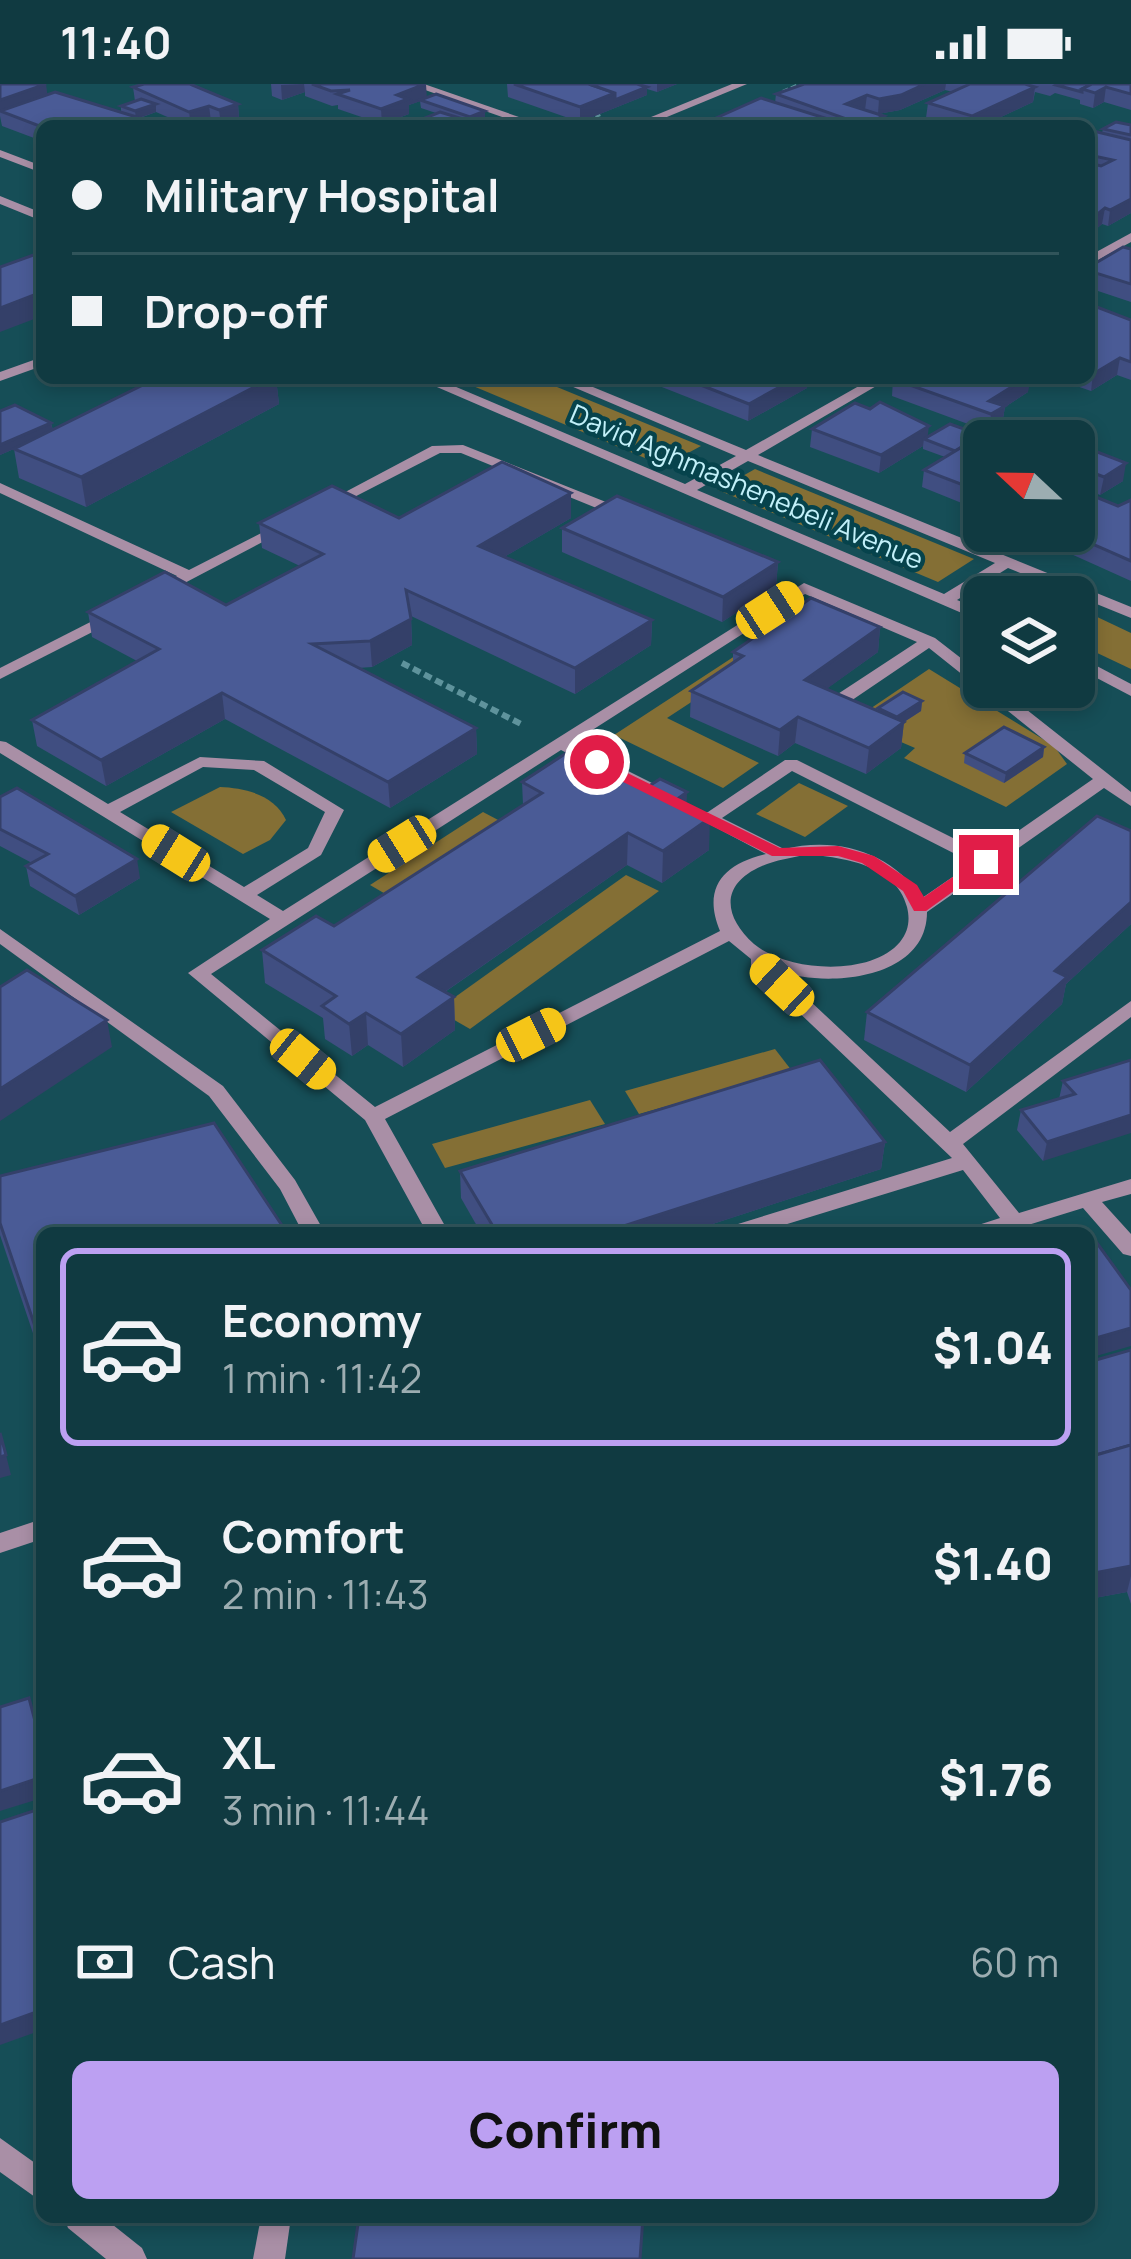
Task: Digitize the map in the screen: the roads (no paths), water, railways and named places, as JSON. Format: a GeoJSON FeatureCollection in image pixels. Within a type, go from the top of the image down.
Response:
{"type":"FeatureCollection","features":[{"type":"Feature","properties":{"kind":"street"},"geometry":{"type":"LineString","coordinates":[[413,84],[521,120]]}},
{"type":"Feature","properties":{"kind":"street"},"geometry":{"type":"LineString","coordinates":[[650,120],[742,84]]}},
{"type":"Feature","properties":{"kind":"street"},"geometry":{"type":"LineString","coordinates":[[0,153],[36,168]]}},
{"type":"Feature","properties":{"kind":"street"},"geometry":{"type":"LineString","coordinates":[[0,200],[36,215]]}},
{"type":"Feature","properties":{"kind":"street"},"geometry":{"type":"LineString","coordinates":[[1095,258],[1131,238]]}},
{"type":"Feature","properties":{"kind":"street"},"geometry":{"type":"LineString","coordinates":[[0,377],[36,363]]}},
{"type":"Feature","properties":{"kind":"street","name":"David Aghmashenebeli Avenue"},"geometry":{"type":"LineString","coordinates":[[437,384],[963,608]]}},
{"type":"Feature","properties":{"kind":"street","name":"David Aghmashenebeli Avenue"},"geometry":{"type":"LineString","coordinates":[[574,384],[1131,613]]}},
{"type":"Feature","properties":{"kind":"street"},"geometry":{"type":"LineString","coordinates":[[686,490],[872,384]]}},
{"type":"Feature","properties":{"kind":"street"},"geometry":{"type":"LineString","coordinates":[[313,512],[437,448],[463,449],[634,518]]}},
{"type":"Feature","properties":{"kind":"street"},"geometry":{"type":"LineString","coordinates":[[0,488],[189,576]]}},
{"type":"Feature","properties":{"kind":"street"},"geometry":{"type":"LineString","coordinates":[[168,587],[292,523]]}},
{"type":"Feature","properties":{"kind":"street"},"geometry":{"type":"LineString","coordinates":[[946,600],[1010,562]]}},
{"type":"Feature","properties":{"kind":"street"},"geometry":{"type":"LineString","coordinates":[[783,579],[929,641],[963,668]]}},
{"type":"Feature","properties":{"kind":"street"},"geometry":{"type":"LineString","coordinates":[[435,1227],[373,1116],[198,974],[804,588]]}},
{"type":"Feature","properties":{"kind":"street"},"geometry":{"type":"LineString","coordinates":[[0,674],[126,609]]}},
{"type":"Feature","properties":{"kind":"street"},"geometry":{"type":"LineString","coordinates":[[827,710],[929,641]]}},
{"type":"Feature","properties":{"kind":"street"},"geometry":{"type":"LineString","coordinates":[[1095,671],[1131,691]]}},
{"type":"Feature","properties":{"kind":"street"},"geometry":{"type":"LineString","coordinates":[[1014,708],[1131,801]]}},
{"type":"Feature","properties":{"kind":"street"},"geometry":{"type":"LineString","coordinates":[[560,743],[778,853]]}},
{"type":"Feature","properties":{"kind":"street"},"geometry":{"type":"LineString","coordinates":[[0,746],[283,920]]}},
{"type":"Feature","properties":{"kind":"street"},"geometry":{"type":"LineString","coordinates":[[109,811],[200,762],[258,765],[335,810],[315,851],[244,895]]}},
{"type":"Feature","properties":{"kind":"street"},"geometry":{"type":"LineString","coordinates":[[709,819],[791,764],[986,862]]}},
{"type":"Feature","properties":{"kind":"street"},"geometry":{"type":"LineString","coordinates":[[920,908],[1105,779]]}},
{"type":"Feature","properties":{"kind":"street"},"geometry":{"type":"LineString","coordinates":[[748,953],[778,967],[813,973],[866,968],[905,949],[919,929],[920,908],[910,888],[868,859],[838,851],[778,853],[751,862],[731,876],[720,893],[718,913],[728,934],[748,953],[950,1143],[968,1161],[1014,1222]]}},
{"type":"Feature","properties":{"kind":"street"},"geometry":{"type":"LineString","coordinates":[[373,1116],[728,934]]}},
{"type":"Feature","properties":{"kind":"street"},"geometry":{"type":"LineString","coordinates":[[0,935],[216,1091],[289,1185],[311,1227]]}},
{"type":"Feature","properties":{"kind":"street"},"geometry":{"type":"LineString","coordinates":[[15,980],[46,964]]}},
{"type":"Feature","properties":{"kind":"street"},"geometry":{"type":"LineString","coordinates":[[950,1143],[1131,1007]]}},
{"type":"Feature","properties":{"kind":"street"},"geometry":{"type":"LineString","coordinates":[[753,1227],[968,1161]]}},
{"type":"Feature","properties":{"kind":"street"},"geometry":{"type":"LineString","coordinates":[[997,1227],[1131,1186]]}},
{"type":"Feature","properties":{"kind":"street"},"geometry":{"type":"LineString","coordinates":[[1087,1199],[1131,1248]]}},
{"type":"Feature","properties":{"kind":"street"},"geometry":{"type":"LineString","coordinates":[[0,1543],[36,1531]]}},
{"type":"Feature","properties":{"kind":"street"},"geometry":{"type":"LineString","coordinates":[[0,2153],[36,2182]]}},
{"type":"Feature","properties":{"kind":"street"},"geometry":{"type":"LineString","coordinates":[[86,2223],[130,2259]]}},
{"type":"Feature","properties":{"kind":"street"},"geometry":{"type":"LineString","coordinates":[[269,2259],[275,2223]]}}]}
